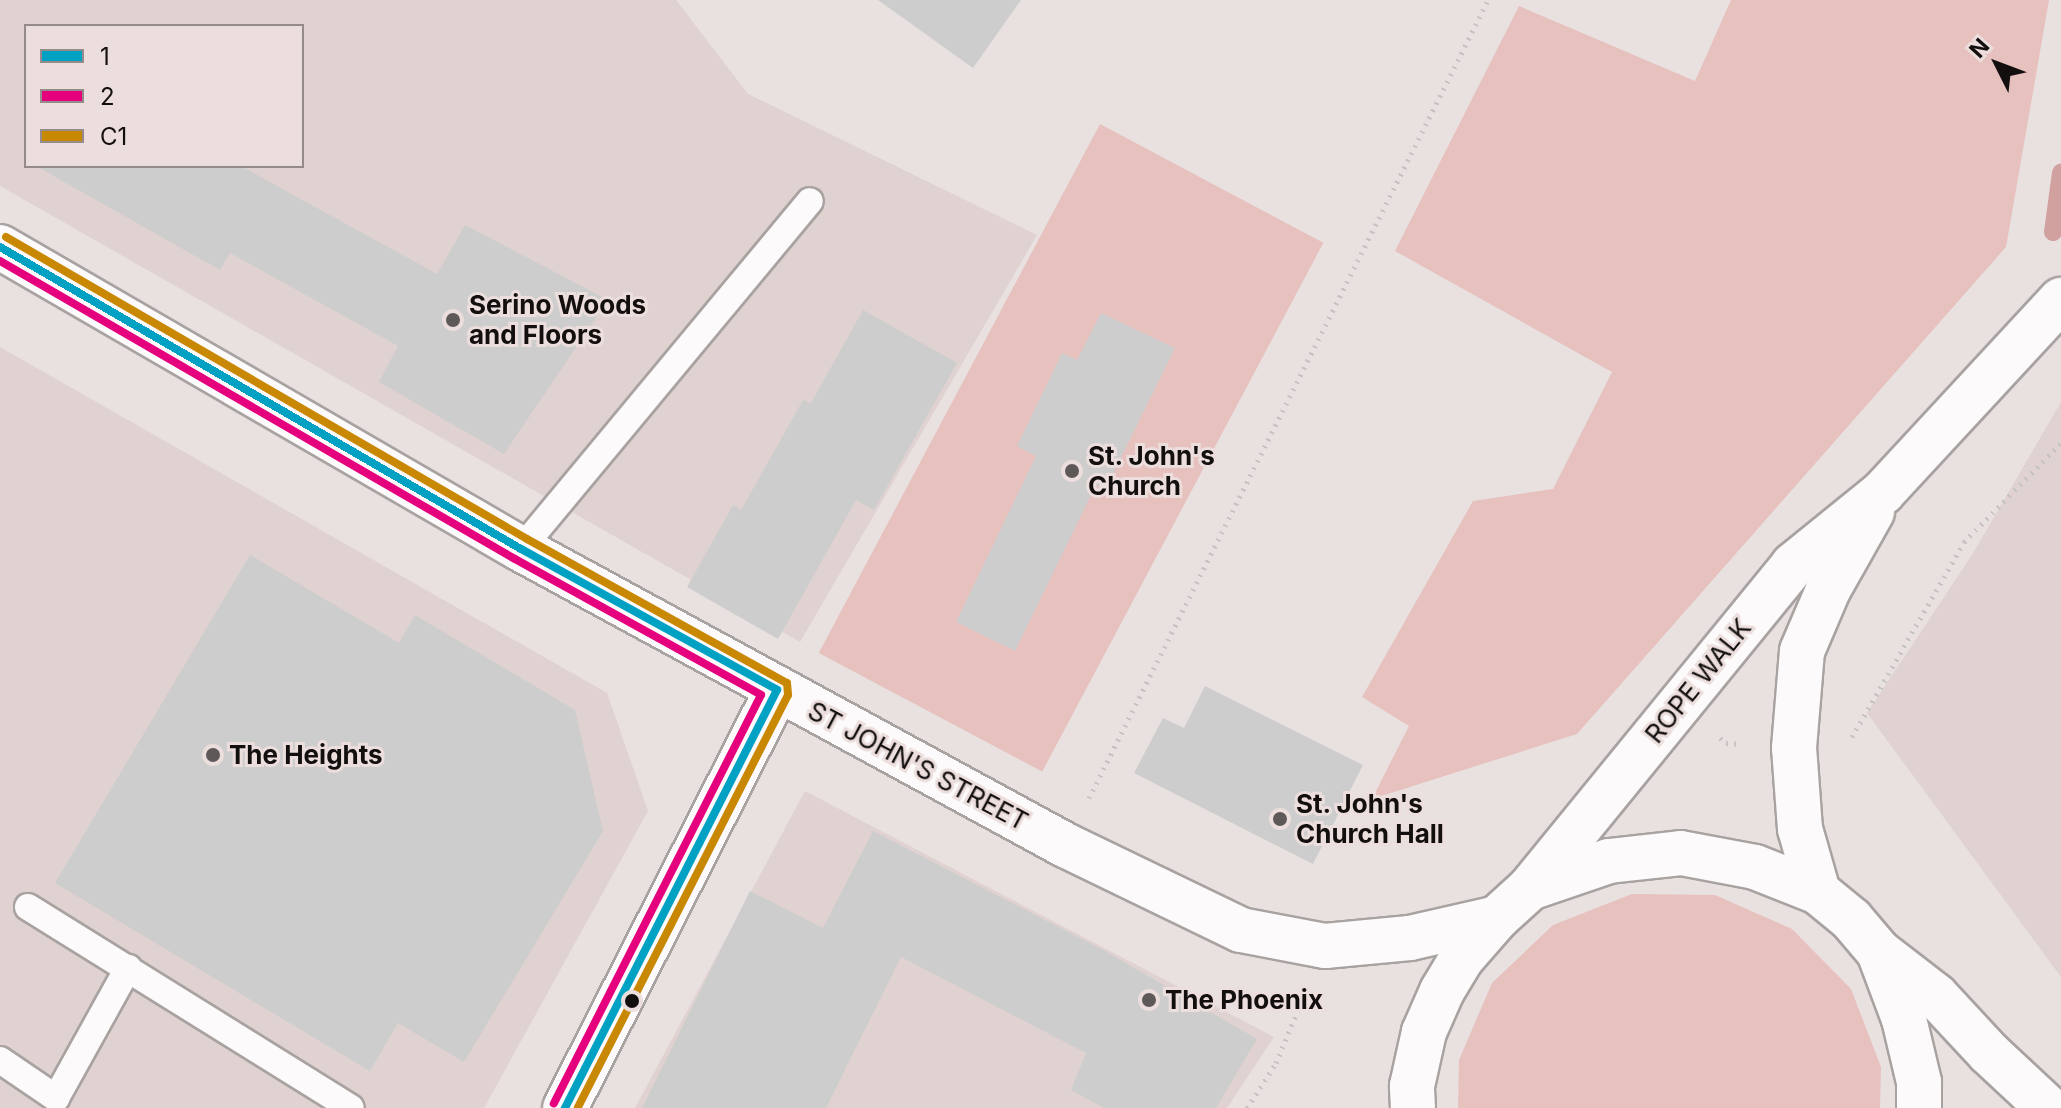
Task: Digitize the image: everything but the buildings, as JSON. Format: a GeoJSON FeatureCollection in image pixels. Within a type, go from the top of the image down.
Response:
{"type":"FeatureCollection","features":[{"type":"Feature","properties":{"kind":"main road","name":"ST JOHN'S STREET"},"geometry":{"type":"LineString","coordinates":[[0,247],[521,549],[777,690],[1065,845],[1241,930],[1325,946],[1410,938],[1497,918]]}},
{"type":"Feature","properties":{"kind":"main road","name":"ROPE WALK"},"geometry":{"type":"LineString","coordinates":[[1413,1108],[1412,1086],[1424,1032],[1442,991],[1462,958],[1497,918],[1530,888],[1793,565],[1883,492],[2061,300]]}},
{"type":"Feature","properties":{"kind":"main road","name":"ROPE WALK"},"geometry":{"type":"LineString","coordinates":[[1818,892],[1800,829],[1794,748],[1802,651],[1828,590],[1883,492]]}},
{"type":"Feature","properties":{"kind":"main road"},"geometry":{"type":"LineString","coordinates":[[565,1108],[777,690]]}},
{"type":"Feature","properties":{"kind":"main road"},"geometry":{"type":"LineString","coordinates":[[1530,888],[1609,861],[1681,853],[1755,867],[1818,892],[1851,919],[1879,952],[1936,996],[1989,1053],[2048,1108]]}},
{"type":"Feature","properties":{"kind":"main road"},"geometry":{"type":"LineString","coordinates":[[1879,952],[1904,1019],[1919,1082],[1919,1108]]}},
{"type":"Feature","properties":{"kind":"lane"},"geometry":{"type":"LineString","coordinates":[[521,549],[810,201]]}},
{"type":"Feature","properties":{"kind":"lane"},"geometry":{"type":"LineString","coordinates":[[28,907],[351,1108]]}},
{"type":"Feature","properties":{"kind":"lane"},"geometry":{"type":"LineString","coordinates":[[0,1060],[65,1103],[128,968]]}},
{"type":"Feature","properties":{"kind":"path"},"geometry":{"type":"LineString","coordinates":[[1065,845],[1488,0]]}},
{"type":"Feature","properties":{"kind":"path"},"geometry":{"type":"LineString","coordinates":[[1680,705],[1726,743],[1794,748],[1850,740],[1964,542],[2061,443]]}},
{"type":"Feature","properties":{"kind":"path"},"geometry":{"type":"LineString","coordinates":[[1247,1108],[1276,1063],[1325,946]]}},
{"type":"Feature","properties":{"kind":"shaded area"},"geometry":{"type":"Polygon","coordinates":[[[0,0],[676,0],[748,94],[1037,235],[800,642],[0,186],[0,0]]]}},
{"type":"Feature","properties":{"kind":"shaded area"},"geometry":{"type":"Polygon","coordinates":[[[1731,0],[2049,0],[2006,247],[1577,734],[1372,799],[1409,726],[1362,697],[1473,501],[1553,489],[1612,372],[1395,251],[1519,6],[1695,81],[1731,0]]]}},
{"type":"Feature","properties":{"kind":"shaded area"},"geometry":{"type":"Polygon","coordinates":[[[1100,124],[1323,243],[1042,772],[819,653],[1100,124]]]}},
{"type":"Feature","properties":{"kind":"shaded area"},"geometry":{"type":"Polygon","coordinates":[[[0,347],[607,693],[648,811],[484,1108],[0,1108],[0,347]]]}},
{"type":"Feature","properties":{"kind":"shaded area"},"geometry":{"type":"Polygon","coordinates":[[[2061,402],[2061,977],[1867,713],[1972,555],[2061,402]]]}},
{"type":"Feature","properties":{"kind":"shaded area"},"geometry":{"type":"Polygon","coordinates":[[[805,791],[1274,1037],[1227,1108],[635,1108],[805,791]]]}},
{"type":"Feature","properties":{"kind":"shaded area"},"geometry":{"type":"Polygon","coordinates":[[[1632,894],[1715,895],[1792,929],[1851,989],[1881,1067],[1880,1108],[1458,1108],[1459,1060],[1492,983],[1553,925],[1632,894]]]}},
{"type":"Feature","properties":{"kind":"waterway"},"geometry":{"type":"LineString","coordinates":[[2053,232],[2061,173]]}},
{"type":"Feature","properties":{"kind":"transit line","name":"C1"},"geometry":{"type":"LineString","coordinates":[[6,237],[527,539],[787,683],[788,695],[578,1108]]}},
{"type":"Feature","properties":{"kind":"transit line","name":"1"},"geometry":{"type":"LineString","coordinates":[[0,247],[521,549],[777,690],[565,1108]]}},
{"type":"Feature","properties":{"kind":"transit line","name":"2"},"geometry":{"type":"LineString","coordinates":[[0,261],[515,559],[761,695],[554,1103]]}},
{"type":"Feature","properties":{"kind":"place","name":"Serino Woods and Floors"},"geometry":{"type":"Point","coordinates":[453,320]}},
{"type":"Feature","properties":{"kind":"place","name":"St. John's Church"},"geometry":{"type":"Point","coordinates":[1072,471]}},
{"type":"Feature","properties":{"kind":"place","name":"The Heights"},"geometry":{"type":"Point","coordinates":[213,755]}},
{"type":"Feature","properties":{"kind":"place","name":"St. John's Church Hall"},"geometry":{"type":"Point","coordinates":[1280,819]}},
{"type":"Feature","properties":{"kind":"place","name":"The Phoenix"},"geometry":{"type":"Point","coordinates":[1149,1000]}}]}
